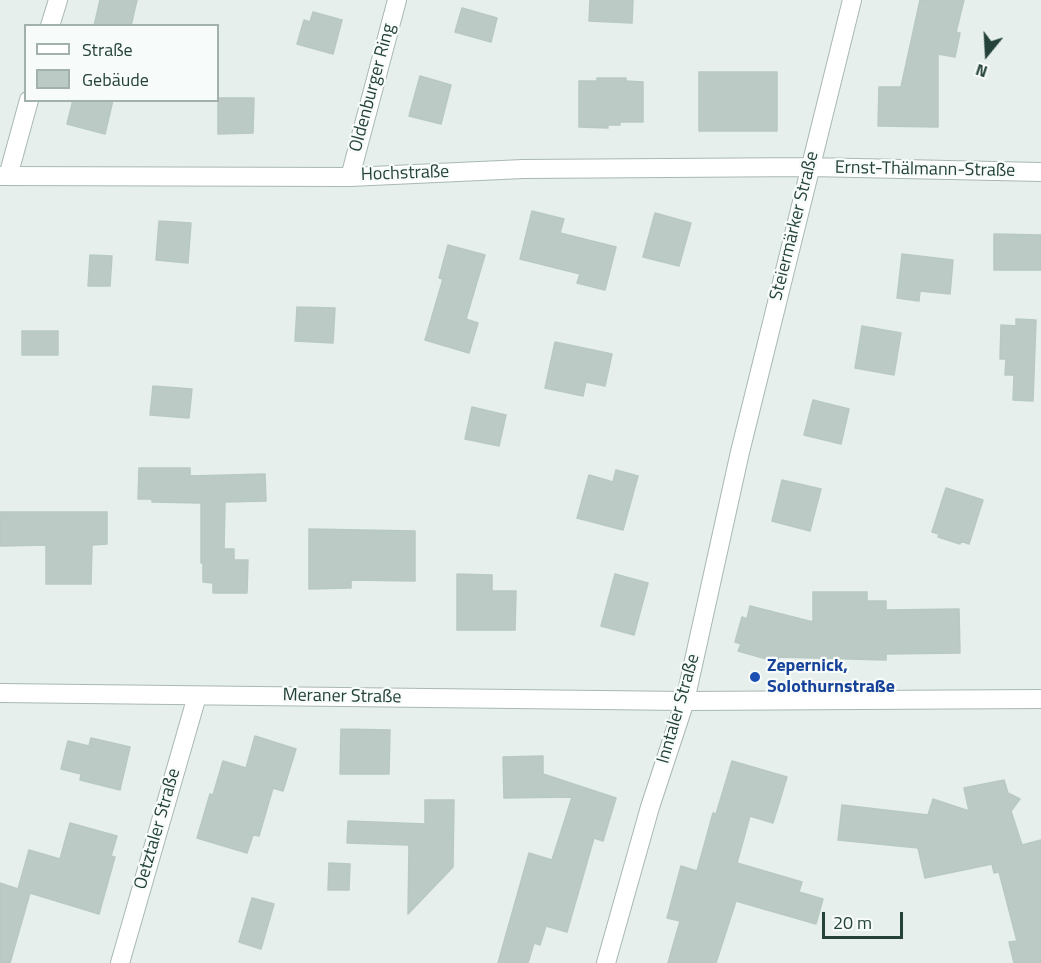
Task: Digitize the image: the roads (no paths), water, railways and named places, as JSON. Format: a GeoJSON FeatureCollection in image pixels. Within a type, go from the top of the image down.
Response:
{"type":"FeatureCollection","features":[{"type":"Feature","properties":{"kind":"street"},"geometry":{"type":"LineString","coordinates":[[51,24],[58,0]]}},
{"type":"Feature","properties":{"kind":"street","name":"Oldenburger Ring"},"geometry":{"type":"LineString","coordinates":[[350,177],[397,0]]}},
{"type":"Feature","properties":{"kind":"street","name":"Steiermärker Straße"},"geometry":{"type":"LineString","coordinates":[[740,452],[852,0]]}},
{"type":"Feature","properties":{"kind":"street"},"geometry":{"type":"LineString","coordinates":[[4,176],[28,102]]}},
{"type":"Feature","properties":{"kind":"street","name":"Hochstraße"},"geometry":{"type":"LineString","coordinates":[[4,176],[350,177],[523,169],[810,167]]}},
{"type":"Feature","properties":{"kind":"street","name":"Ernst-Thälmann-Straße"},"geometry":{"type":"LineString","coordinates":[[810,167],[1041,172]]}},
{"type":"Feature","properties":{"kind":"street","name":"Inntaler Straße"},"geometry":{"type":"LineString","coordinates":[[606,963],[650,807],[685,701],[740,452]]}},
{"type":"Feature","properties":{"kind":"street","name":"Meraner Straße"},"geometry":{"type":"LineString","coordinates":[[0,693],[685,701],[1041,699]]}},
{"type":"Feature","properties":{"kind":"street","name":"Oetztaler Straße"},"geometry":{"type":"LineString","coordinates":[[120,963],[197,696]]}},
{"type":"Feature","properties":{"kind":"place","name":"Zepernick, Solothurnstraße"},"geometry":{"type":"Point","coordinates":[755,677]}}]}
